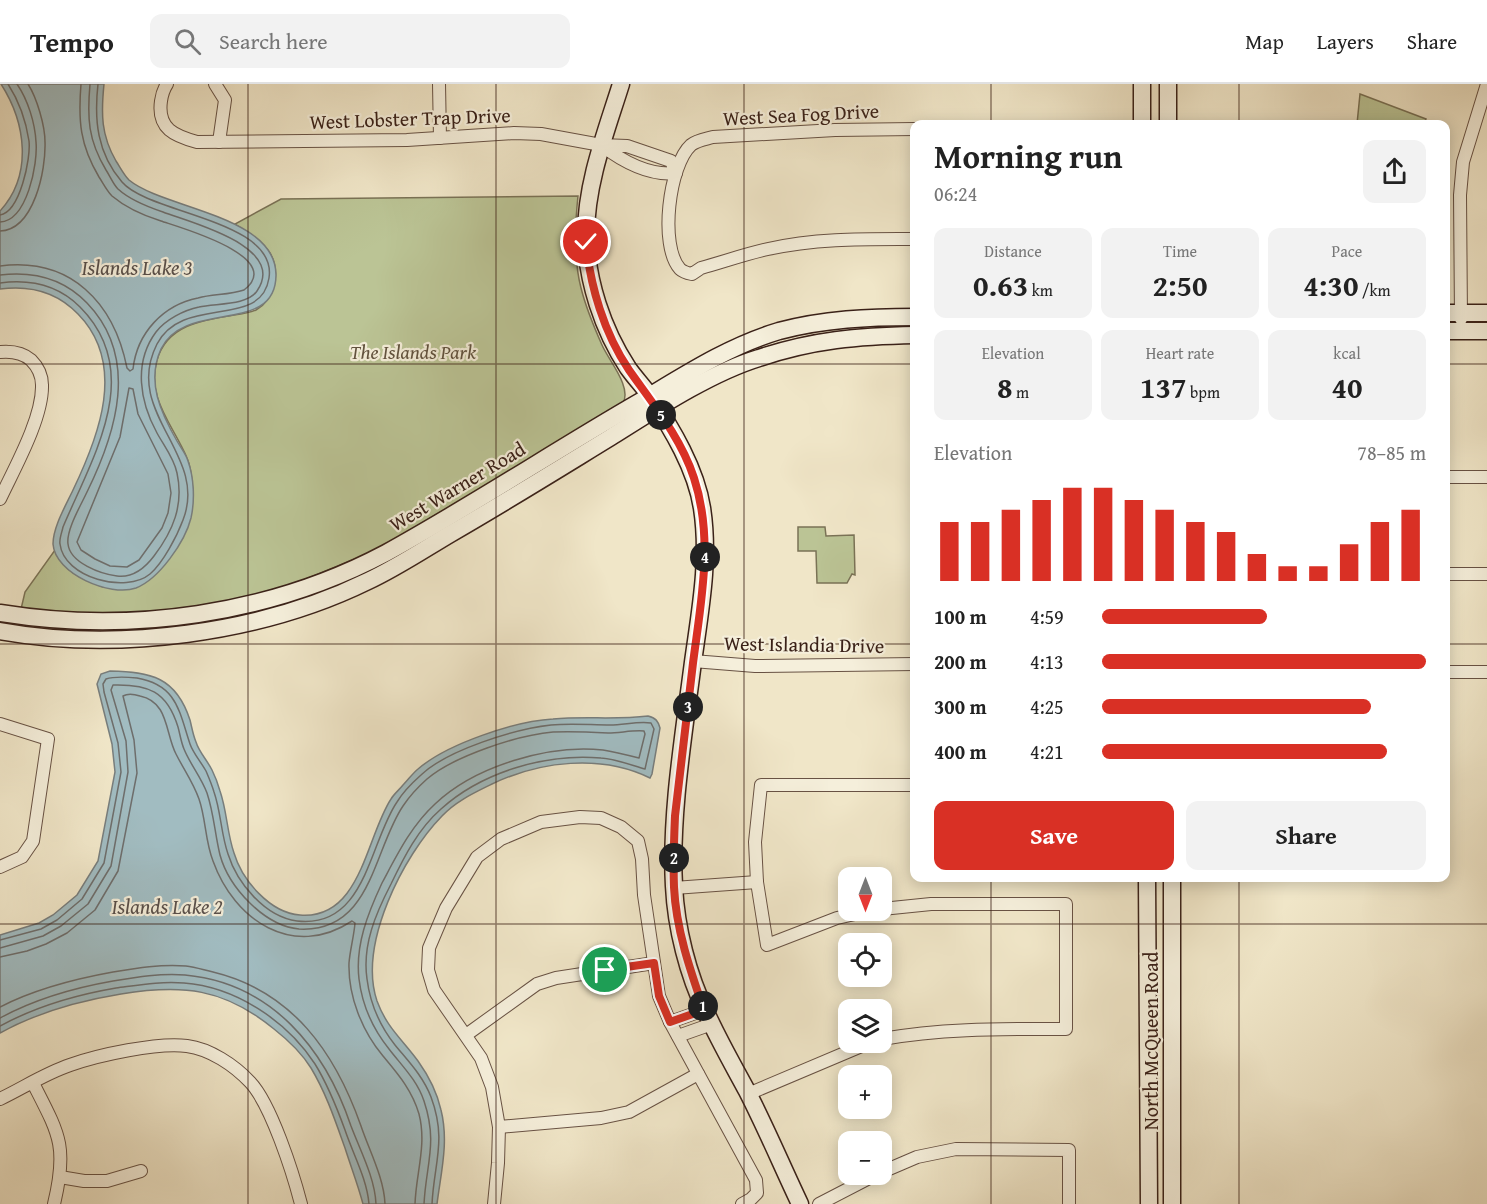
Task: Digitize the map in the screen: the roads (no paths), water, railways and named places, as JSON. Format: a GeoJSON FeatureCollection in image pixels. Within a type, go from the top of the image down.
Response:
{"type":"FeatureCollection","features":[{"type":"Feature","properties":{"kind":"main road"},"geometry":{"type":"LineString","coordinates":[[621,84],[601,145],[588,212],[586,234],[589,270],[609,333],[628,368],[679,446],[693,476],[702,506],[705,547],[704,580],[675,816],[674,888],[681,936],[691,974],[708,1017],[748,1094],[800,1204]]}},
{"type":"Feature","properties":{"kind":"main road"},"geometry":{"type":"LineString","coordinates":[[1142,84],[1142,120]]}},
{"type":"Feature","properties":{"kind":"main road"},"geometry":{"type":"LineString","coordinates":[[1168,84],[1168,120]]}},
{"type":"Feature","properties":{"kind":"main road"},"geometry":{"type":"LineString","coordinates":[[1453,313],[1487,313]]}},
{"type":"Feature","properties":{"kind":"main road"},"geometry":{"type":"LineString","coordinates":[[869,317],[870,336]]}},
{"type":"Feature","properties":{"kind":"main road","name":"West Warner Road"},"geometry":{"type":"LineString","coordinates":[[0,631],[81,639],[161,637],[256,620],[317,601],[359,585],[387,571],[524,491],[653,403],[717,356],[780,331],[827,321],[869,317],[910,317]]}},
{"type":"Feature","properties":{"kind":"main road"},"geometry":{"type":"LineString","coordinates":[[1454,331],[1487,331]]}},
{"type":"Feature","properties":{"kind":"main road","name":"West Warner Road"},"geometry":{"type":"LineString","coordinates":[[0,613],[54,620],[128,621],[199,614],[280,596],[360,566],[386,553],[653,403],[728,370],[758,358],[812,343],[870,336],[910,335]]}},
{"type":"Feature","properties":{"kind":"main road","name":"North McQueen Road"},"geometry":{"type":"LineString","coordinates":[[1147,882],[1149,1204]]}},
{"type":"Feature","properties":{"kind":"main road","name":"North McQueen Road"},"geometry":{"type":"LineString","coordinates":[[1172,882],[1172,1204]]}},
{"type":"Feature","properties":{"kind":"street","name":"West Lobster Trap Drive"},"geometry":{"type":"LineString","coordinates":[[168,84],[163,90],[160,110],[163,124],[178,136],[197,142],[406,140],[523,133],[601,145]]}},
{"type":"Feature","properties":{"kind":"street"},"geometry":{"type":"LineString","coordinates":[[215,84],[225,100],[219,142]]}},
{"type":"Feature","properties":{"kind":"street"},"geometry":{"type":"LineString","coordinates":[[439,84],[440,138]]}},
{"type":"Feature","properties":{"kind":"street"},"geometry":{"type":"LineString","coordinates":[[1454,331],[1453,313],[1463,162],[1486,84]]}},
{"type":"Feature","properties":{"kind":"street","name":"West Sea Fog Drive"},"geometry":{"type":"LineString","coordinates":[[676,172],[691,146],[713,137],[834,130],[910,129]]}},
{"type":"Feature","properties":{"kind":"street"},"geometry":{"type":"LineString","coordinates":[[601,145],[621,160],[663,174],[676,172],[670,205],[669,237],[672,255],[682,271],[692,274],[701,268],[768,249],[806,243],[845,239],[910,239]]}},
{"type":"Feature","properties":{"kind":"street"},"geometry":{"type":"LineString","coordinates":[[0,352],[12,351],[27,357],[39,368],[42,385],[39,409],[28,439],[0,499]]}},
{"type":"Feature","properties":{"kind":"street"},"geometry":{"type":"LineString","coordinates":[[1450,476],[1463,471],[1487,477]]}},
{"type":"Feature","properties":{"kind":"street"},"geometry":{"type":"LineString","coordinates":[[1450,574],[1487,574]]}},
{"type":"Feature","properties":{"kind":"street","name":"West Islandia Drive"},"geometry":{"type":"LineString","coordinates":[[693,661],[755,666],[910,664]]}},
{"type":"Feature","properties":{"kind":"street"},"geometry":{"type":"LineString","coordinates":[[1450,672],[1487,672]]}},
{"type":"Feature","properties":{"kind":"street"},"geometry":{"type":"LineString","coordinates":[[0,724],[48,739],[33,841],[22,857],[0,867]]}},
{"type":"Feature","properties":{"kind":"street"},"geometry":{"type":"LineString","coordinates":[[838,918],[767,945],[757,882],[755,842],[761,785],[910,785]]}},
{"type":"Feature","properties":{"kind":"street"},"geometry":{"type":"LineString","coordinates":[[494,1204],[499,1127],[492,1087],[481,1058],[434,990],[428,970],[429,948],[446,908],[477,857],[501,839],[541,822],[580,817],[601,818],[621,826],[638,841],[659,996],[670,1022],[756,1180],[757,1193],[742,1204]]}},
{"type":"Feature","properties":{"kind":"street"},"geometry":{"type":"LineString","coordinates":[[674,888],[757,882]]}},
{"type":"Feature","properties":{"kind":"street"},"geometry":{"type":"LineString","coordinates":[[892,908],[931,904],[1066,904],[1066,1029],[959,1030],[892,1037]]}},
{"type":"Feature","properties":{"kind":"street"},"geometry":{"type":"LineString","coordinates":[[466,1035],[537,984],[556,978],[654,963]]}},
{"type":"Feature","properties":{"kind":"street"},"geometry":{"type":"LineString","coordinates":[[670,1022],[708,1017]]}},
{"type":"Feature","properties":{"kind":"street"},"geometry":{"type":"LineString","coordinates":[[678,1036],[708,1017]]}},
{"type":"Feature","properties":{"kind":"street"},"geometry":{"type":"LineString","coordinates":[[0,1099],[69,1065],[107,1054],[153,1047],[187,1046],[210,1053],[231,1065],[252,1083],[268,1112],[294,1178],[301,1204]]}},
{"type":"Feature","properties":{"kind":"street"},"geometry":{"type":"LineString","coordinates":[[748,1094],[845,1053]]}},
{"type":"Feature","properties":{"kind":"street"},"geometry":{"type":"LineString","coordinates":[[499,1127],[601,1118],[629,1112],[698,1074]]}},
{"type":"Feature","properties":{"kind":"street"},"geometry":{"type":"LineString","coordinates":[[33,1083],[57,1130],[62,1153],[54,1204]]}},
{"type":"Feature","properties":{"kind":"street"},"geometry":{"type":"LineString","coordinates":[[892,1168],[917,1157],[956,1149],[1069,1150],[1069,1204]]}},
{"type":"Feature","properties":{"kind":"street"},"geometry":{"type":"LineString","coordinates":[[60,1177],[84,1181],[107,1181],[141,1171]]}},
{"type":"Feature","properties":{"kind":"street"},"geometry":{"type":"LineString","coordinates":[[819,1204],[856,1185]]}},
{"type":"Feature","properties":{"kind":"water","name":"Islands Lake 3"},"geometry":{"type":"Polygon","coordinates":[[[1,84],[104,84],[102,105],[107,142],[129,180],[145,190],[239,226],[258,239],[271,255],[276,275],[272,294],[261,305],[246,312],[189,325],[173,334],[161,349],[155,373],[157,397],[188,461],[193,482],[193,504],[188,528],[170,559],[153,577],[136,588],[112,589],[86,581],[63,565],[56,555],[53,544],[57,523],[92,447],[104,400],[105,377],[102,355],[93,334],[70,306],[52,295],[32,289],[0,289],[0,211],[11,197],[18,181],[22,149],[16,115],[1,84]]]}},
{"type":"Feature","properties":{"kind":"water","name":"Islands Lake 2"},"geometry":{"type":"Polygon","coordinates":[[[110,671],[150,676],[169,686],[177,694],[190,720],[197,746],[216,780],[232,845],[243,874],[268,902],[289,913],[300,915],[320,913],[336,904],[349,891],[392,797],[418,769],[446,751],[482,735],[537,721],[648,716],[657,722],[660,728],[650,778],[631,770],[591,763],[550,766],[511,776],[472,794],[447,811],[427,833],[399,877],[379,928],[374,954],[373,978],[381,1010],[390,1026],[425,1072],[439,1103],[444,1145],[437,1204],[363,1204],[330,1107],[307,1062],[289,1042],[256,1015],[220,997],[202,992],[164,989],[121,994],[59,1008],[0,1033],[0,935],[39,923],[53,915],[77,895],[98,861],[115,772],[112,744],[97,684],[101,674],[110,671]]]}},
{"type":"Feature","properties":{"kind":"park label","name":"The Islands Park"},"geometry":{"type":"Point","coordinates":[413,351]}}]}
